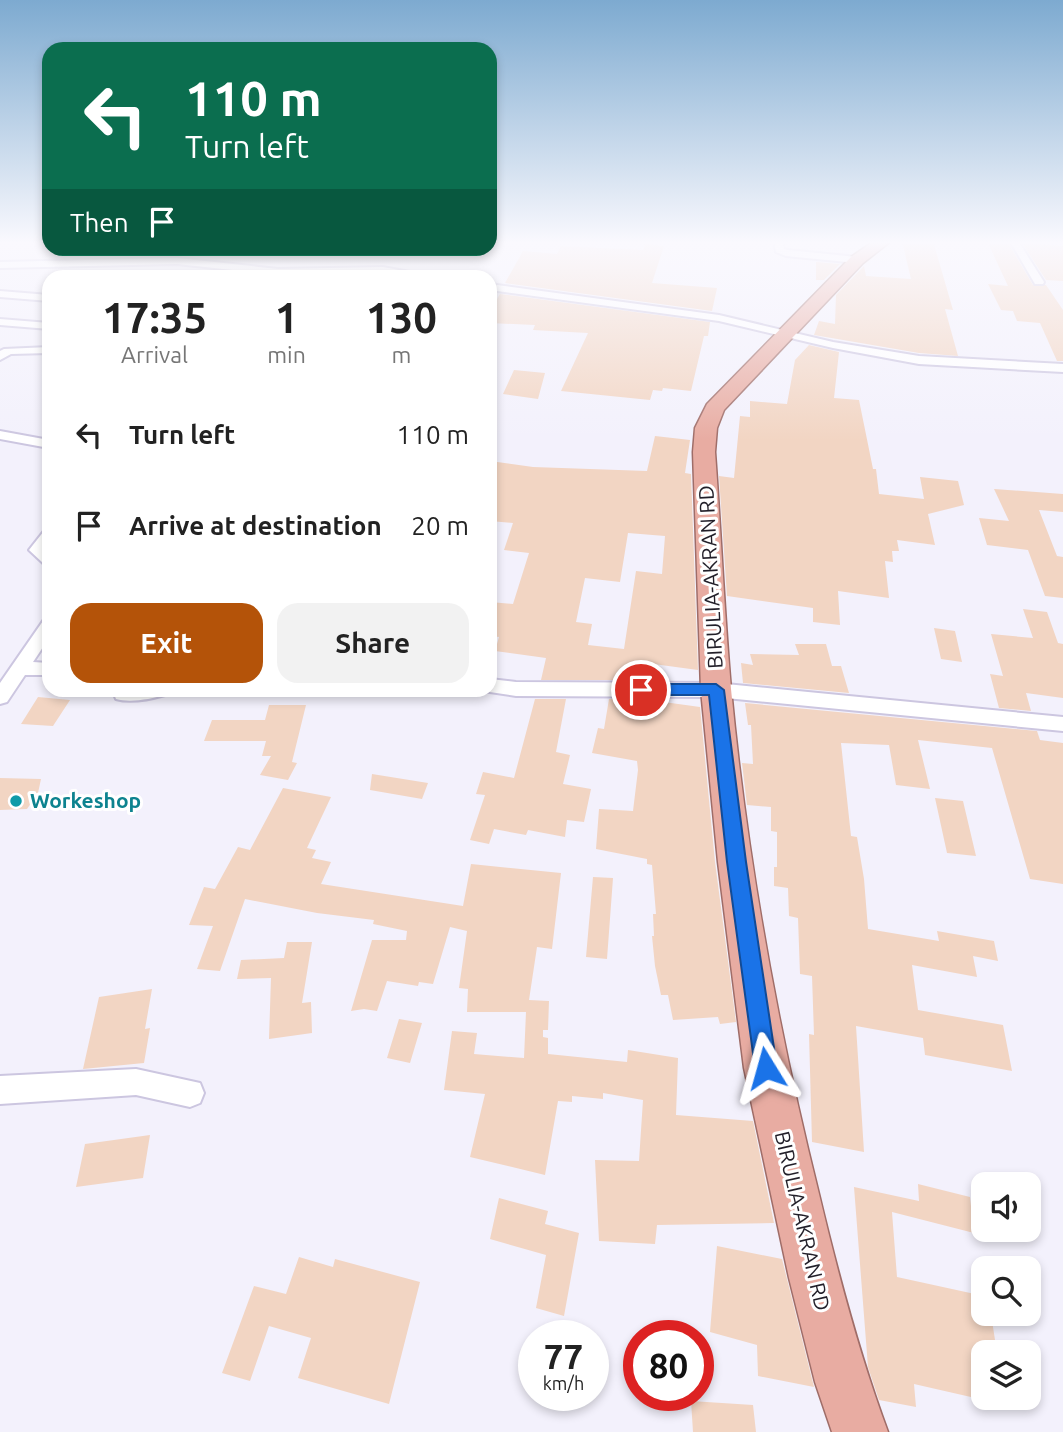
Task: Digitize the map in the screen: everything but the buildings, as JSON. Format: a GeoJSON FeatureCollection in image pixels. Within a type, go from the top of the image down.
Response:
{"type":"FeatureCollection","features":[{"type":"Feature","properties":{"kind":"highway","name":"BIRULIA-AKRAN RD"},"geometry":{"type":"LineString","coordinates":[[810,308],[714,408],[706,428],[704,452],[716,690],[736,862],[766,1068],[814,1278],[842,1382],[860,1432]]}},
{"type":"Feature","properties":{"kind":"street"},"geometry":{"type":"LineString","coordinates":[[644,308],[719,318],[834,345],[919,360],[1063,368]]}},
{"type":"Feature","properties":{"kind":"street"},"geometry":{"type":"LineString","coordinates":[[0,322],[42,325]]}},
{"type":"Feature","properties":{"kind":"street"},"geometry":{"type":"LineString","coordinates":[[0,356],[8,351],[42,350]]}},
{"type":"Feature","properties":{"kind":"street"},"geometry":{"type":"LineString","coordinates":[[0,435],[42,441]]}},
{"type":"Feature","properties":{"kind":"street"},"geometry":{"type":"LineString","coordinates":[[0,697],[42,635]]}},
{"type":"Feature","properties":{"kind":"street"},"geometry":{"type":"LineString","coordinates":[[20,668],[42,669]]}},
{"type":"Feature","properties":{"kind":"street"},"geometry":{"type":"LineString","coordinates":[[497,687],[516,690],[716,690],[1063,723]]}},
{"type":"Feature","properties":{"kind":"street"},"geometry":{"type":"LineString","coordinates":[[0,1090],[136,1082],[190,1093]]}},
{"type":"Feature","properties":{"kind":"place","name":"Workeshop"},"geometry":{"type":"Point","coordinates":[16,801]}},
{"type":"Feature","properties":{"kind":"route"},"geometry":{"type":"LineString","coordinates":[[641,690],[716,690],[736,862],[766,1068]]}}]}
